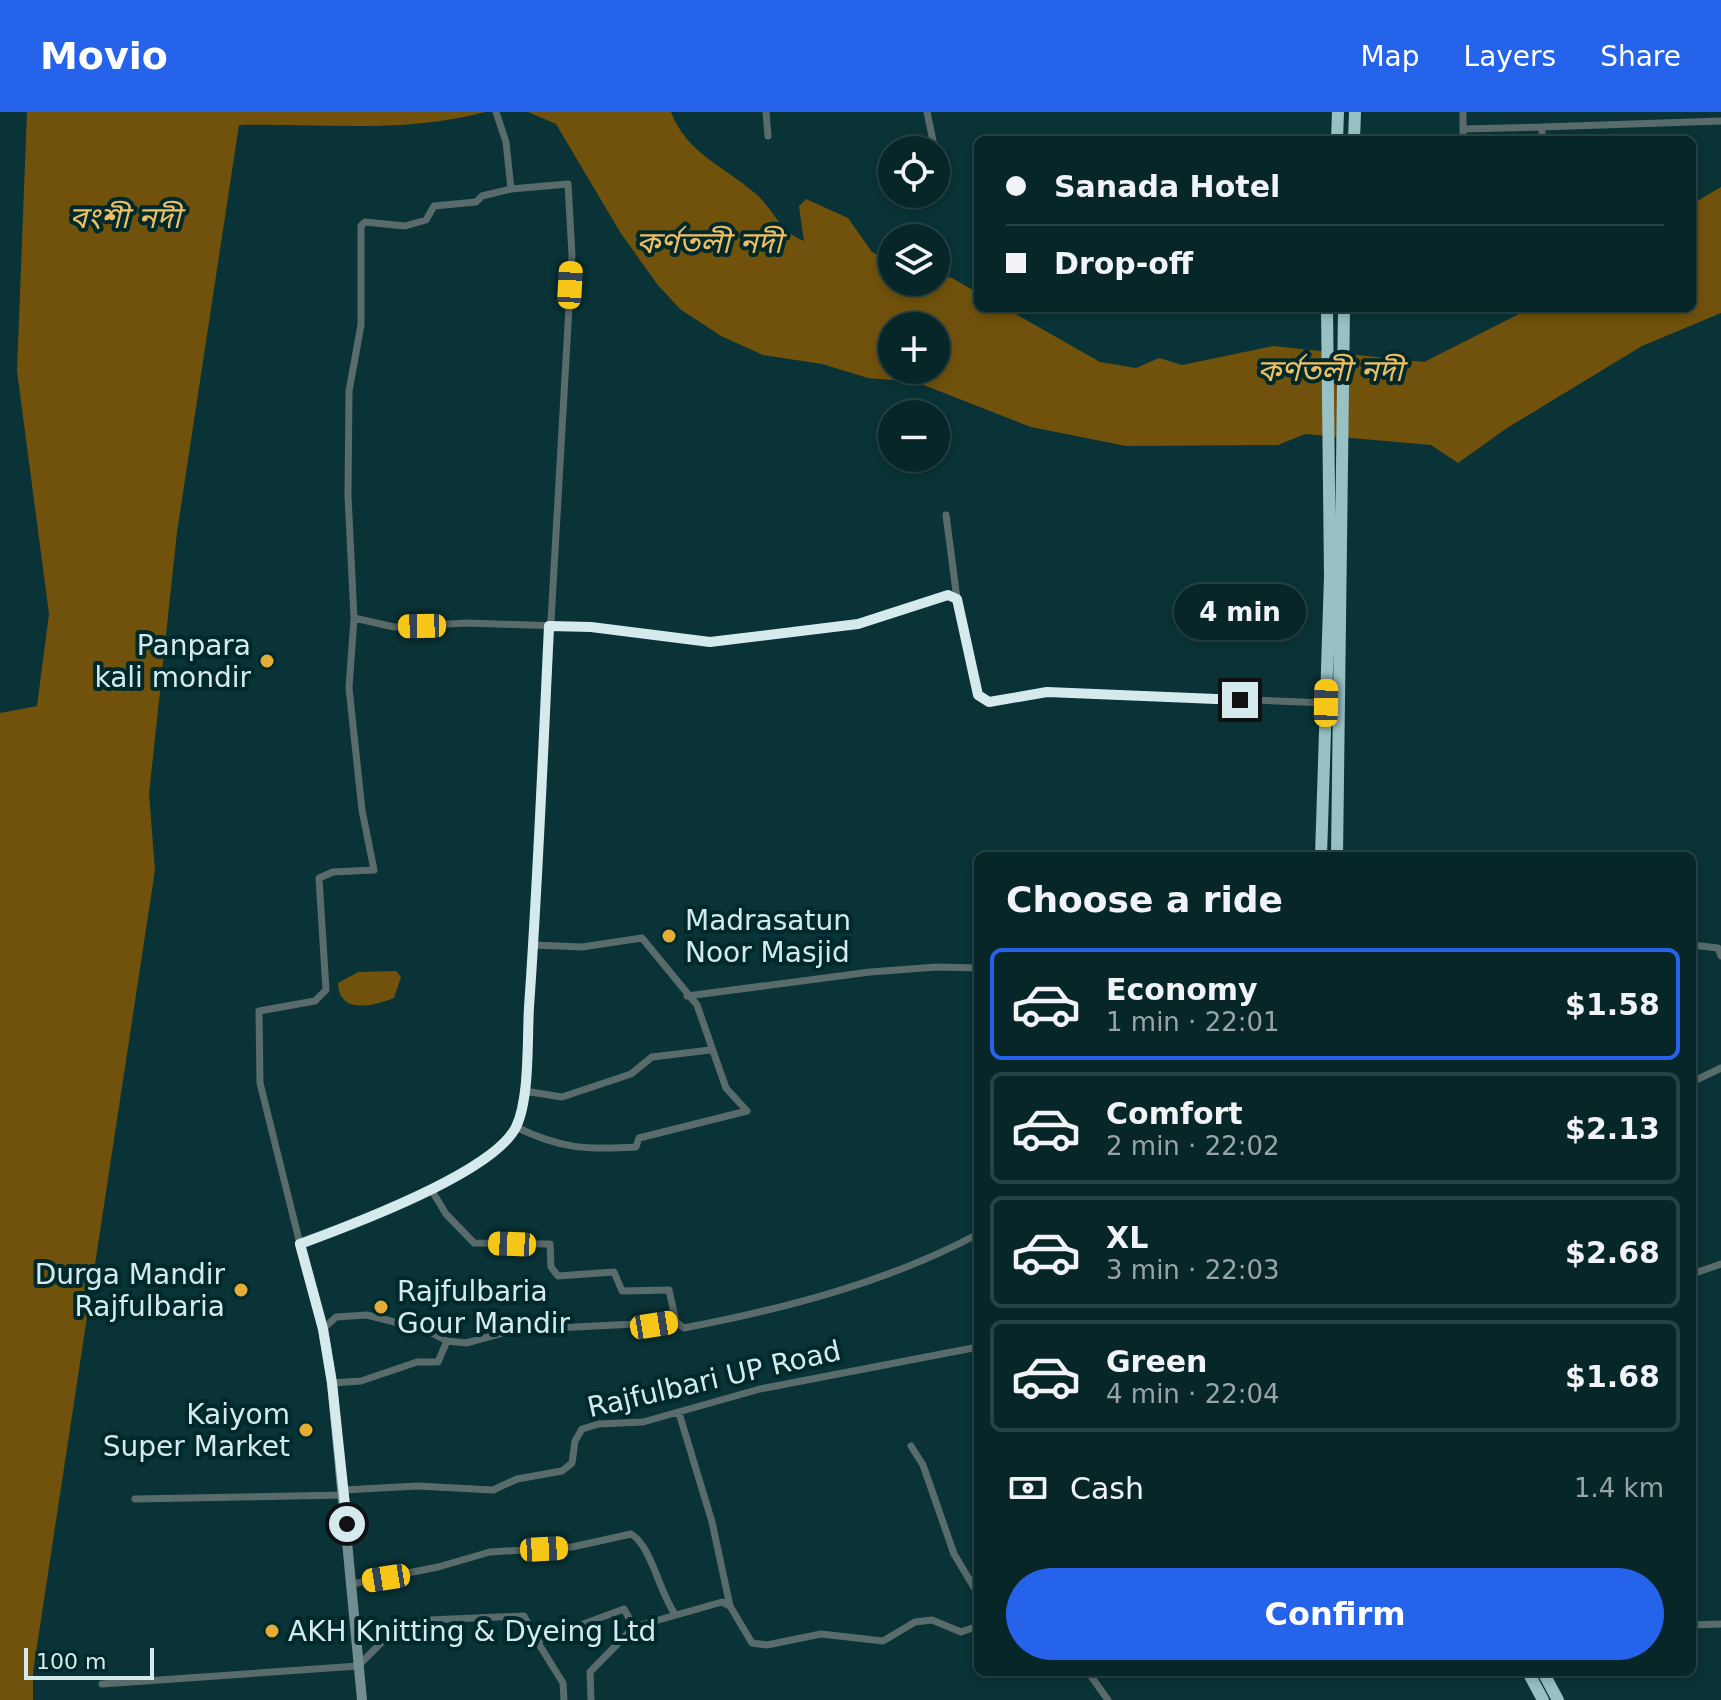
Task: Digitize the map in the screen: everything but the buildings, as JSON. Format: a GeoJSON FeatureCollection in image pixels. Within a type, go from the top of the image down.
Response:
{"type":"FeatureCollection","features":[{"type":"Feature","properties":{"kind":"highway"},"geometry":{"type":"LineString","coordinates":[[1337,136],[1338,112]]}},
{"type":"Feature","properties":{"kind":"highway"},"geometry":{"type":"LineString","coordinates":[[1354,136],[1355,112]]}},
{"type":"Feature","properties":{"kind":"highway"},"geometry":{"type":"LineString","coordinates":[[1321,852],[1329,483],[1327,312]]}},
{"type":"Feature","properties":{"kind":"highway"},"geometry":{"type":"LineString","coordinates":[[1337,852],[1344,312]]}},
{"type":"Feature","properties":{"kind":"highway"},"geometry":{"type":"LineString","coordinates":[[1530,1676],[1543,1700]]}},
{"type":"Feature","properties":{"kind":"highway"},"geometry":{"type":"LineString","coordinates":[[1545,1676],[1558,1700]]}},
{"type":"Feature","properties":{"kind":"street"},"geometry":{"type":"LineString","coordinates":[[496,112],[506,142],[511,189]]}},
{"type":"Feature","properties":{"kind":"street"},"geometry":{"type":"LineString","coordinates":[[766,112],[768,136]]}},
{"type":"Feature","properties":{"kind":"street"},"geometry":{"type":"LineString","coordinates":[[927,112],[932,136]]}},
{"type":"Feature","properties":{"kind":"street"},"geometry":{"type":"LineString","coordinates":[[1463,112],[1463,136]]}},
{"type":"Feature","properties":{"kind":"street"},"geometry":{"type":"LineString","coordinates":[[1463,129],[1721,121]]}},
{"type":"Feature","properties":{"kind":"street"},"geometry":{"type":"LineString","coordinates":[[1542,127],[1542,136]]}},
{"type":"Feature","properties":{"kind":"street"},"geometry":{"type":"LineString","coordinates":[[300,1244],[432,1191],[497,1146],[516,1127],[524,1091],[572,255],[568,184],[511,189],[482,196],[476,202],[434,206],[426,220],[405,226],[365,222],[361,226],[361,325],[349,391],[348,496],[354,618],[349,688],[362,810],[374,870],[333,872],[319,878],[326,990],[315,1001],[259,1011],[260,1083],[300,1244],[323,1329],[332,1383],[345,1492],[362,1700]]}},
{"type":"Feature","properties":{"kind":"street"},"geometry":{"type":"LineString","coordinates":[[946,515],[957,599],[978,695],[989,702],[1047,692],[1326,703]]}},
{"type":"Feature","properties":{"kind":"street"},"geometry":{"type":"LineString","coordinates":[[354,618],[394,627],[467,623],[591,627],[710,642],[858,624],[948,595],[957,599]]}},
{"type":"Feature","properties":{"kind":"street"},"geometry":{"type":"LineString","coordinates":[[516,1127],[554,1145],[580,1149],[636,1147],[639,1138],[747,1111],[726,1088],[710,1050],[697,1005],[687,996],[651,945],[642,938],[582,947],[533,945]]}},
{"type":"Feature","properties":{"kind":"street"},"geometry":{"type":"LineString","coordinates":[[1696,945],[1718,948],[1721,956]]}},
{"type":"Feature","properties":{"kind":"street"},"geometry":{"type":"LineString","coordinates":[[687,996],[870,972],[974,968]]}},
{"type":"Feature","properties":{"kind":"street"},"geometry":{"type":"LineString","coordinates":[[524,1091],[562,1097],[631,1074],[652,1057],[710,1050]]}},
{"type":"Feature","properties":{"kind":"street"},"geometry":{"type":"LineString","coordinates":[[1696,1080],[1721,1068]]}},
{"type":"Feature","properties":{"kind":"street"},"geometry":{"type":"LineString","coordinates":[[432,1191],[446,1214],[474,1243],[550,1244],[551,1267],[558,1276],[614,1272],[622,1291],[669,1290],[676,1322]]}},
{"type":"Feature","properties":{"kind":"street"},"geometry":{"type":"LineString","coordinates":[[323,1329],[336,1317],[367,1315],[426,1330],[447,1341],[466,1343],[514,1330],[676,1322],[684,1328],[734,1320],[948,1252],[974,1236]]}},
{"type":"Feature","properties":{"kind":"street"},"geometry":{"type":"LineString","coordinates":[[1696,1273],[1721,1264]]}},
{"type":"Feature","properties":{"kind":"street"},"geometry":{"type":"LineString","coordinates":[[332,1383],[382,1376],[417,1362],[438,1362],[447,1341]]}},
{"type":"Feature","properties":{"kind":"street","name":"Rajfulbari UP Road"},"geometry":{"type":"LineString","coordinates":[[345,1492],[430,1486],[493,1490],[517,1479],[562,1471],[572,1463],[575,1441],[582,1429],[599,1424],[643,1422],[760,1389],[974,1348]]}},
{"type":"Feature","properties":{"kind":"street"},"geometry":{"type":"LineString","coordinates":[[679,1413],[712,1522],[730,1606],[752,1643],[767,1645],[821,1634],[883,1641],[915,1622],[932,1620],[961,1632],[974,1627]]}},
{"type":"Feature","properties":{"kind":"street"},"geometry":{"type":"LineString","coordinates":[[911,1446],[923,1465],[954,1554],[974,1587]]}},
{"type":"Feature","properties":{"kind":"street"},"geometry":{"type":"LineString","coordinates":[[135,1499],[345,1492]]}},
{"type":"Feature","properties":{"kind":"street"},"geometry":{"type":"LineString","coordinates":[[352,1584],[438,1567],[490,1552],[572,1547],[631,1534],[646,1553],[663,1598],[675,1614]]}},
{"type":"Feature","properties":{"kind":"street"},"geometry":{"type":"LineString","coordinates":[[591,1700],[590,1672],[634,1627],[722,1602],[730,1606]]}},
{"type":"Feature","properties":{"kind":"street"},"geometry":{"type":"LineString","coordinates":[[537,1641],[624,1609],[634,1627]]}},
{"type":"Feature","properties":{"kind":"street"},"geometry":{"type":"LineString","coordinates":[[102,1684],[358,1666],[395,1629],[429,1620],[524,1616],[563,1683],[564,1700]]}},
{"type":"Feature","properties":{"kind":"street"},"geometry":{"type":"LineString","coordinates":[[1696,1625],[1721,1624]]}},
{"type":"Feature","properties":{"kind":"street"},"geometry":{"type":"LineString","coordinates":[[1091,1676],[1108,1700]]}},
{"type":"Feature","properties":{"kind":"water","name":"বংশী নদী"},"geometry":{"type":"Polygon","coordinates":[[[27,112],[485,112],[455,119],[393,125],[239,125],[177,532],[149,794],[155,870],[33,1672],[33,1700],[0,1700],[0,713],[37,706],[49,614],[17,371],[27,112]]]}},
{"type":"Feature","properties":{"kind":"water","name":"কর্ণতলী নদী"},"geometry":{"type":"Polygon","coordinates":[[[528,112],[671,112],[696,149],[756,194],[795,237],[804,241],[799,206],[806,199],[848,218],[872,252],[878,255],[878,296],[950,296],[952,278],[974,291],[974,312],[1012,312],[1100,362],[1136,368],[1159,358],[1182,365],[1273,346],[1424,362],[1523,312],[1696,312],[1696,202],[1721,187],[1721,313],[1642,346],[1507,428],[1458,463],[1431,445],[1305,434],[1278,445],[1126,446],[1031,427],[921,384],[950,384],[950,312],[878,312],[878,379],[868,378],[822,364],[763,355],[721,336],[680,309],[657,284],[620,232],[556,124],[528,112]]]}},
{"type":"Feature","properties":{"kind":"water"},"geometry":{"type":"Polygon","coordinates":[[[396,971],[401,977],[394,998],[358,1006],[344,1000],[340,993],[338,983],[358,972],[396,971]]]}},
{"type":"Feature","properties":{"kind":"place","name":"Panpara kali mondir"},"geometry":{"type":"Point","coordinates":[267,661]}},
{"type":"Feature","properties":{"kind":"place","name":"Madrasatun Noor Masjid"},"geometry":{"type":"Point","coordinates":[669,936]}},
{"type":"Feature","properties":{"kind":"place","name":"Durga Mandir Rajfulbaria"},"geometry":{"type":"Point","coordinates":[241,1290]}},
{"type":"Feature","properties":{"kind":"place","name":"Rajfulbaria Gour Mandir"},"geometry":{"type":"Point","coordinates":[381,1307]}},
{"type":"Feature","properties":{"kind":"place","name":"Kaiyom Super Market"},"geometry":{"type":"Point","coordinates":[306,1430]}},
{"type":"Feature","properties":{"kind":"place","name":"AKH Knitting & Dyeing Ltd"},"geometry":{"type":"Point","coordinates":[272,1631]}},
{"type":"Feature","properties":{"kind":"route"},"geometry":{"type":"LineString","coordinates":[[347,1524],[323,1329],[300,1244],[432,1191],[504,1141],[516,1127],[524,1091],[549,626],[591,627],[710,642],[858,624],[948,595],[957,599],[978,695],[989,702],[1047,692],[1240,700]]}}]}
